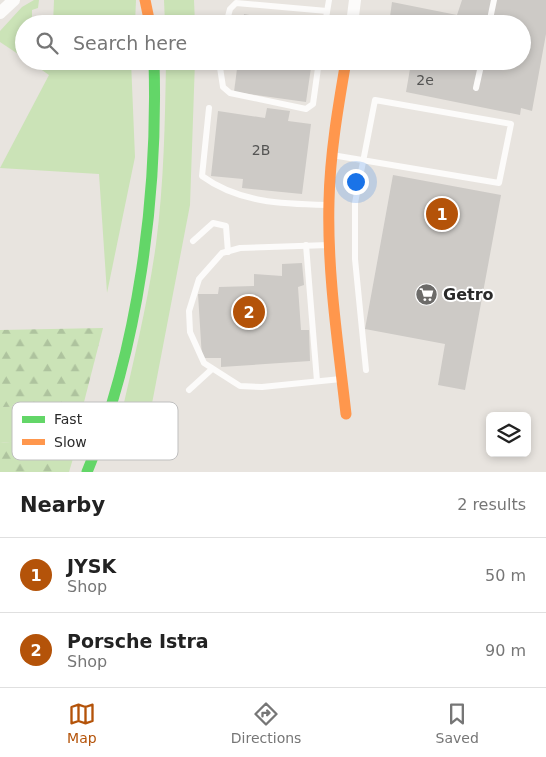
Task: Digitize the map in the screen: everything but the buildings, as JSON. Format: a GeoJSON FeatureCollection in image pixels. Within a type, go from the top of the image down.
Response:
{"type":"FeatureCollection","features":[{"type":"Feature","properties":{"kind":"main road"},"geometry":{"type":"LineString","coordinates":[[145,0],[148,15]]}},
{"type":"Feature","properties":{"kind":"main road"},"geometry":{"type":"LineString","coordinates":[[154,15],[155,0]]}},
{"type":"Feature","properties":{"kind":"main road"},"geometry":{"type":"LineString","coordinates":[[112,402],[131,324],[146,246],[154,145],[154,70]]}},
{"type":"Feature","properties":{"kind":"main road"},"geometry":{"type":"LineString","coordinates":[[345,70],[331,155],[329,205],[330,244],[346,414]]}},
{"type":"Feature","properties":{"kind":"main road"},"geometry":{"type":"LineString","coordinates":[[87,472],[91,460]]}},
{"type":"Feature","properties":{"kind":"street"},"geometry":{"type":"LineString","coordinates":[[0,12],[14,0]]}},
{"type":"Feature","properties":{"kind":"street"},"geometry":{"type":"LineString","coordinates":[[353,15],[355,0]]}},
{"type":"Feature","properties":{"kind":"lane"},"geometry":{"type":"LineString","coordinates":[[326,15],[328,0]]}},
{"type":"Feature","properties":{"kind":"lane"},"geometry":{"type":"LineString","coordinates":[[491,15],[494,0]]}},
{"type":"Feature","properties":{"kind":"lane"},"geometry":{"type":"LineString","coordinates":[[228,15],[230,9],[236,3],[327,11]]}},
{"type":"Feature","properties":{"kind":"lane"},"geometry":{"type":"LineString","coordinates":[[220,70],[223,87],[230,93],[306,109],[313,104],[319,70]]}},
{"type":"Feature","properties":{"kind":"lane"},"geometry":{"type":"LineString","coordinates":[[476,88],[480,70]]}},
{"type":"Feature","properties":{"kind":"lane"},"geometry":{"type":"LineString","coordinates":[[331,155],[364,160],[499,183],[511,124],[375,100],[364,160],[355,203],[355,259],[366,370]]}},
{"type":"Feature","properties":{"kind":"lane"},"geometry":{"type":"LineString","coordinates":[[209,108],[202,176],[217,187],[249,199],[282,204],[329,205]]}},
{"type":"Feature","properties":{"kind":"lane"},"geometry":{"type":"LineString","coordinates":[[193,241],[213,224],[226,226],[228,252]]}},
{"type":"Feature","properties":{"kind":"lane"},"geometry":{"type":"LineString","coordinates":[[330,244],[240,248],[222,254],[198,278],[189,311],[190,332],[204,363],[240,386],[262,386],[342,379]]}},
{"type":"Feature","properties":{"kind":"lane"},"geometry":{"type":"LineString","coordinates":[[306,246],[316,381]]}},
{"type":"Feature","properties":{"kind":"lane"},"geometry":{"type":"LineString","coordinates":[[189,390],[212,369]]}},
{"type":"Feature","properties":{"kind":"green space"},"geometry":{"type":"Polygon","coordinates":[[[34,0],[39,0],[38,8],[32,10],[32,15],[15,15],[15,52],[0,42],[0,31],[22,7],[34,0]]]}},
{"type":"Feature","properties":{"kind":"green space"},"geometry":{"type":"Polygon","coordinates":[[[54,0],[136,0],[135,15],[53,15],[54,0]]]}},
{"type":"Feature","properties":{"kind":"green space"},"geometry":{"type":"Polygon","coordinates":[[[164,0],[194,0],[195,15],[165,15],[164,0]]]}},
{"type":"Feature","properties":{"kind":"green space"},"geometry":{"type":"Polygon","coordinates":[[[42,70],[131,70],[135,157],[107,293],[99,174],[0,168],[49,75],[42,70]]]}},
{"type":"Feature","properties":{"kind":"green space"},"geometry":{"type":"Polygon","coordinates":[[[166,70],[195,70],[190,205],[152,402],[124,402],[153,266],[159,221],[165,130],[166,70]]]}},
{"type":"Feature","properties":{"kind":"green space"},"geometry":{"type":"Polygon","coordinates":[[[103,328],[84,402],[12,402],[12,407],[0,407],[0,330],[103,328]]]}},
{"type":"Feature","properties":{"kind":"green space"},"geometry":{"type":"Polygon","coordinates":[[[0,407],[12,407],[12,442],[0,443],[0,407]]]}},
{"type":"Feature","properties":{"kind":"green space"},"geometry":{"type":"Polygon","coordinates":[[[12,442],[12,460],[73,460],[69,472],[0,472],[0,443],[12,442]]]}},
{"type":"Feature","properties":{"kind":"traffic: fast"},"geometry":{"type":"LineString","coordinates":[[112,402],[132,323],[142,270],[153,164],[154,70]]}},
{"type":"Feature","properties":{"kind":"traffic: fast"},"geometry":{"type":"LineString","coordinates":[[87,472],[92,460]]}},
{"type":"Feature","properties":{"kind":"traffic: slow"},"geometry":{"type":"LineString","coordinates":[[145,0],[148,15]]}},
{"type":"Feature","properties":{"kind":"traffic: slow"},"geometry":{"type":"LineString","coordinates":[[344,70],[333,148],[329,228],[334,307],[346,414]]}},
{"type":"Feature","properties":{"kind":"place","name":"JYSK"},"geometry":{"type":"Point","coordinates":[442,214]}},
{"type":"Feature","properties":{"kind":"place","name":"Getro"},"geometry":{"type":"Point","coordinates":[427,294]}},
{"type":"Feature","properties":{"kind":"place","name":"Porsche Istra"},"geometry":{"type":"Point","coordinates":[249,312]}}]}
